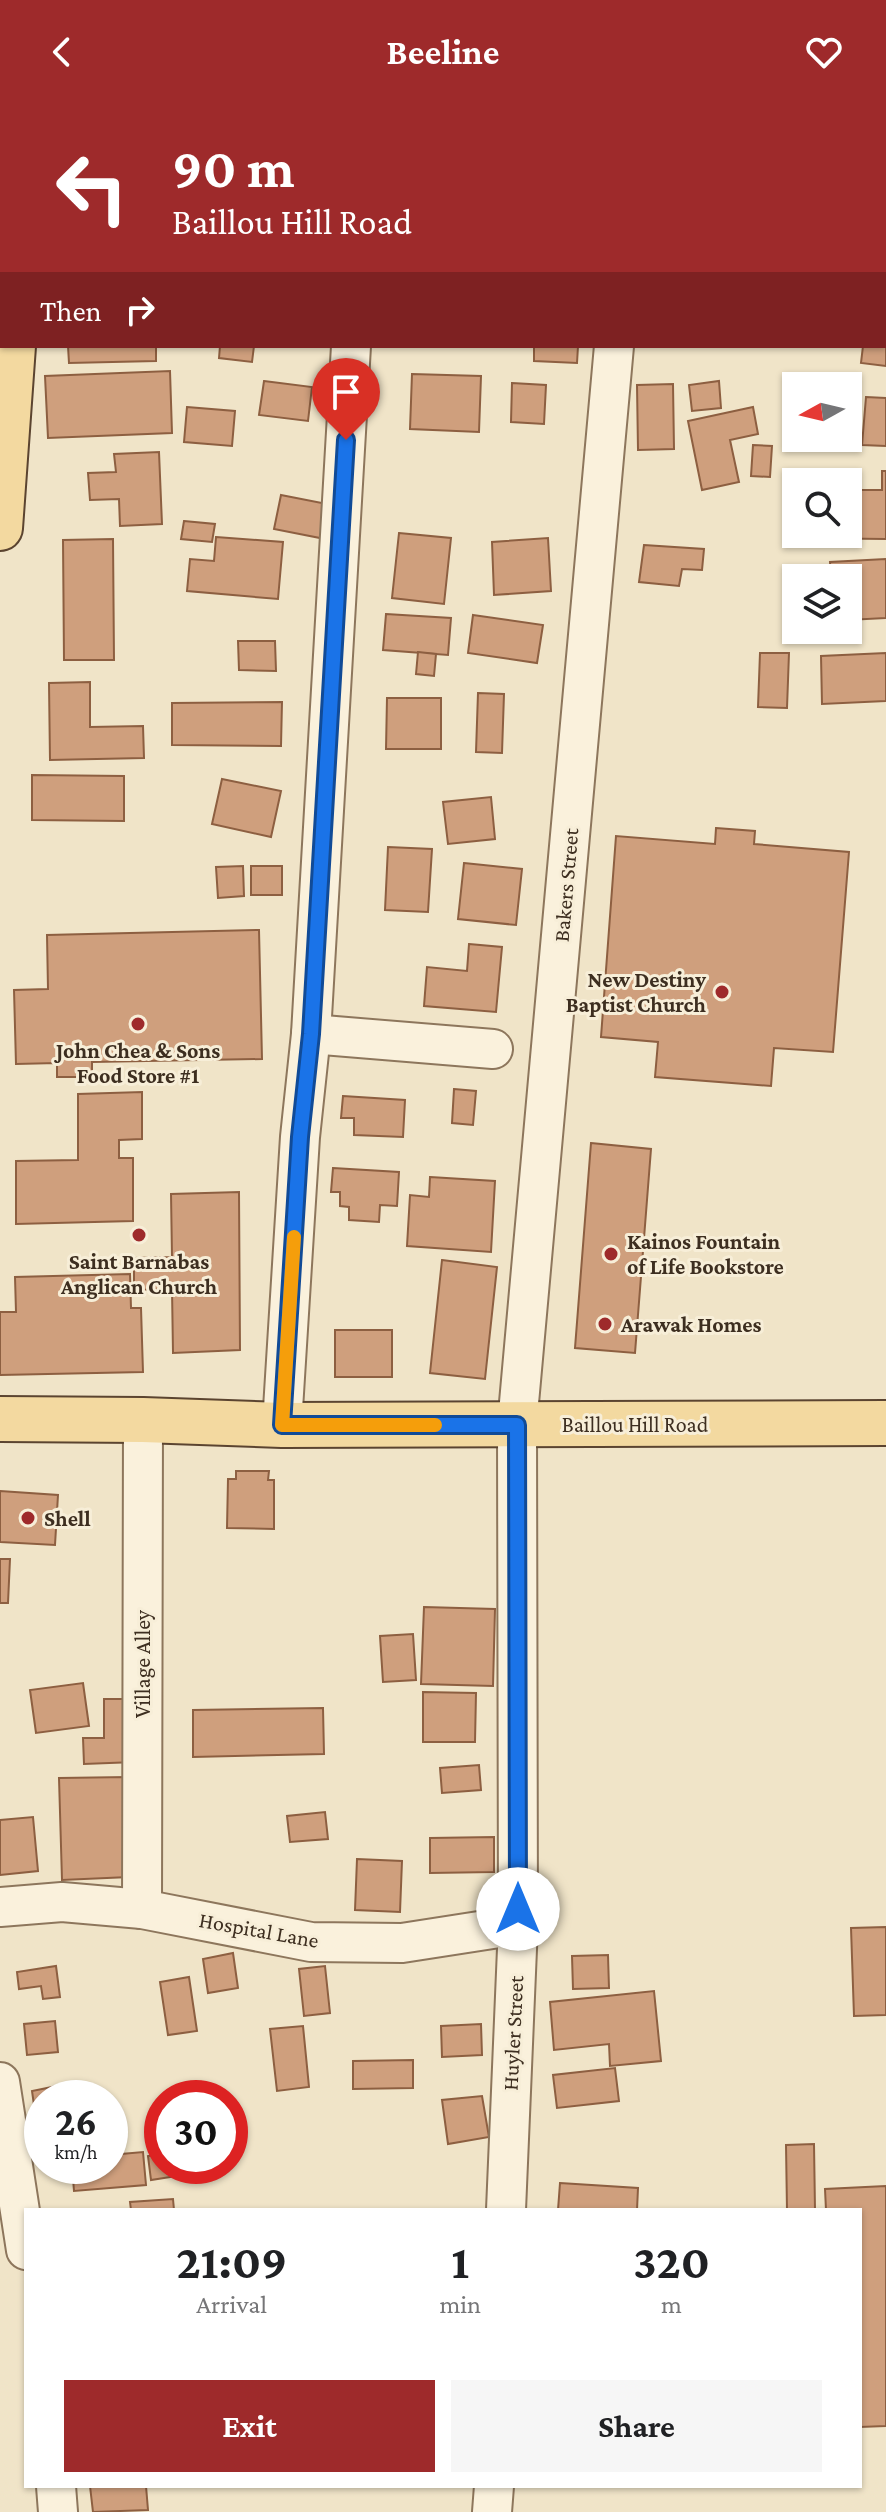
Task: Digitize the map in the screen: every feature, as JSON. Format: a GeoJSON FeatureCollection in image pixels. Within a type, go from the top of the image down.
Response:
{"type":"FeatureCollection","features":[{"type":"Feature","properties":{"kind":"main road"},"geometry":{"type":"LineString","coordinates":[[0,528],[13,348]]}},
{"type":"Feature","properties":{"kind":"main road","name":"Baillou Hill Road"},"geometry":{"type":"LineString","coordinates":[[0,1419],[282,1425],[886,1423]]}},
{"type":"Feature","properties":{"kind":"street"},"geometry":{"type":"LineString","coordinates":[[282,1425],[300,1137],[311,1034],[351,348]]}},
{"type":"Feature","properties":{"kind":"street","name":"Bakers Street"},"geometry":{"type":"LineString","coordinates":[[517,1425],[614,348]]}},
{"type":"Feature","properties":{"kind":"street"},"geometry":{"type":"LineString","coordinates":[[311,1034],[493,1049]]}},
{"type":"Feature","properties":{"kind":"street","name":"Village Alley"},"geometry":{"type":"LineString","coordinates":[[142,1909],[143,1420]]}},
{"type":"Feature","properties":{"kind":"street","name":"Huyler Street"},"geometry":{"type":"LineString","coordinates":[[506,2208],[518,1925],[517,1425]]}},
{"type":"Feature","properties":{"kind":"street","name":"Hospital Lane"},"geometry":{"type":"LineString","coordinates":[[0,1907],[62,1902],[142,1909],[311,1942],[402,1943],[518,1925]]}},
{"type":"Feature","properties":{"kind":"street"},"geometry":{"type":"LineString","coordinates":[[0,2082],[24,2237]]}},
{"type":"Feature","properties":{"kind":"street"},"geometry":{"type":"LineString","coordinates":[[56,2488],[58,2512]]}},
{"type":"Feature","properties":{"kind":"street"},"geometry":{"type":"LineString","coordinates":[[492,2512],[494,2488]]}},
{"type":"Feature","properties":{"kind":"building"},"geometry":{"type":"Polygon","coordinates":[[[68,348],[156,348],[156,361],[69,363],[68,348]]]}},
{"type":"Feature","properties":{"kind":"building"},"geometry":{"type":"Polygon","coordinates":[[[220,348],[254,348],[252,362],[219,358],[220,348]]]}},
{"type":"Feature","properties":{"kind":"building"},"geometry":{"type":"Polygon","coordinates":[[[534,348],[578,348],[577,363],[534,361],[534,348]]]}},
{"type":"Feature","properties":{"kind":"building"},"geometry":{"type":"Polygon","coordinates":[[[863,348],[886,348],[886,366],[861,363],[863,348]]]}},
{"type":"Feature","properties":{"kind":"building"},"geometry":{"type":"Polygon","coordinates":[[[170,371],[172,433],[48,438],[45,376],[170,371]]]}},
{"type":"Feature","properties":{"kind":"building"},"geometry":{"type":"Polygon","coordinates":[[[412,374],[481,376],[479,432],[410,429],[412,374]]]}},
{"type":"Feature","properties":{"kind":"building"},"geometry":{"type":"Polygon","coordinates":[[[264,381],[312,387],[308,421],[259,415],[264,381]]]}},
{"type":"Feature","properties":{"kind":"building"},"geometry":{"type":"Polygon","coordinates":[[[719,381],[721,408],[692,411],[689,385],[719,381]]]}},
{"type":"Feature","properties":{"kind":"building"},"geometry":{"type":"Polygon","coordinates":[[[512,383],[546,385],[544,424],[511,422],[512,383]]]}},
{"type":"Feature","properties":{"kind":"building"},"geometry":{"type":"Polygon","coordinates":[[[673,384],[674,449],[638,450],[637,385],[673,384]]]}},
{"type":"Feature","properties":{"kind":"building"},"geometry":{"type":"Polygon","coordinates":[[[866,397],[886,398],[886,446],[862,445],[866,397]]]}},
{"type":"Feature","properties":{"kind":"building"},"geometry":{"type":"Polygon","coordinates":[[[187,407],[235,411],[232,446],[184,442],[187,407]]]}},
{"type":"Feature","properties":{"kind":"building"},"geometry":{"type":"Polygon","coordinates":[[[753,407],[758,434],[730,440],[739,482],[702,490],[688,421],[753,407]]]}},
{"type":"Feature","properties":{"kind":"building"},"geometry":{"type":"Polygon","coordinates":[[[753,445],[772,446],[770,477],[751,476],[753,445]]]}},
{"type":"Feature","properties":{"kind":"building"},"geometry":{"type":"Polygon","coordinates":[[[159,452],[162,524],[120,526],[119,499],[90,500],[88,473],[116,472],[114,454],[159,452]]]}},
{"type":"Feature","properties":{"kind":"building"},"geometry":{"type":"Polygon","coordinates":[[[882,471],[886,471],[886,539],[862,539],[862,490],[882,490],[882,471]]]}},
{"type":"Feature","properties":{"kind":"building"},"geometry":{"type":"Polygon","coordinates":[[[281,495],[327,504],[320,538],[274,529],[281,495]]]}},
{"type":"Feature","properties":{"kind":"building"},"geometry":{"type":"Polygon","coordinates":[[[184,521],[215,524],[212,542],[181,539],[184,521]]]}},
{"type":"Feature","properties":{"kind":"building"},"geometry":{"type":"Polygon","coordinates":[[[399,533],[451,538],[444,604],[392,598],[399,533]]]}},
{"type":"Feature","properties":{"kind":"building"},"geometry":{"type":"Polygon","coordinates":[[[216,537],[283,542],[278,599],[187,591],[190,559],[214,561],[216,537]]]}},
{"type":"Feature","properties":{"kind":"building"},"geometry":{"type":"Polygon","coordinates":[[[548,538],[551,591],[494,595],[492,542],[548,538]]]}},
{"type":"Feature","properties":{"kind":"building"},"geometry":{"type":"Polygon","coordinates":[[[113,539],[114,660],[64,660],[63,540],[113,539]]]}},
{"type":"Feature","properties":{"kind":"building"},"geometry":{"type":"Polygon","coordinates":[[[644,545],[704,549],[702,570],[682,569],[679,586],[639,582],[644,545]]]}},
{"type":"Feature","properties":{"kind":"building"},"geometry":{"type":"Polygon","coordinates":[[[886,559],[886,618],[862,619],[862,564],[830,562],[886,559]]]}},
{"type":"Feature","properties":{"kind":"building"},"geometry":{"type":"Polygon","coordinates":[[[386,614],[451,618],[448,655],[383,650],[386,614]]]}},
{"type":"Feature","properties":{"kind":"building"},"geometry":{"type":"Polygon","coordinates":[[[473,615],[543,625],[537,663],[468,653],[473,615]]]}},
{"type":"Feature","properties":{"kind":"building"},"geometry":{"type":"Polygon","coordinates":[[[238,641],[275,641],[276,671],[239,670],[238,641]]]}},
{"type":"Feature","properties":{"kind":"building"},"geometry":{"type":"Polygon","coordinates":[[[418,652],[436,654],[434,676],[416,674],[418,652]]]}},
{"type":"Feature","properties":{"kind":"building"},"geometry":{"type":"Polygon","coordinates":[[[760,653],[789,653],[787,708],[758,707],[760,653]]]}},
{"type":"Feature","properties":{"kind":"building"},"geometry":{"type":"Polygon","coordinates":[[[886,653],[886,701],[822,704],[821,656],[886,653]]]}},
{"type":"Feature","properties":{"kind":"building"},"geometry":{"type":"Polygon","coordinates":[[[90,682],[90,727],[143,726],[144,758],[50,760],[49,683],[90,682]]]}},
{"type":"Feature","properties":{"kind":"building"},"geometry":{"type":"Polygon","coordinates":[[[478,693],[504,694],[502,753],[476,752],[478,693]]]}},
{"type":"Feature","properties":{"kind":"building"},"geometry":{"type":"Polygon","coordinates":[[[387,698],[441,698],[441,749],[386,749],[387,698]]]}},
{"type":"Feature","properties":{"kind":"building"},"geometry":{"type":"Polygon","coordinates":[[[282,702],[281,746],[172,745],[172,703],[282,702]]]}},
{"type":"Feature","properties":{"kind":"building"},"geometry":{"type":"Polygon","coordinates":[[[32,775],[124,776],[124,821],[32,820],[32,775]]]}},
{"type":"Feature","properties":{"kind":"building"},"geometry":{"type":"Polygon","coordinates":[[[222,779],[281,791],[271,837],[212,824],[222,779]]]}},
{"type":"Feature","properties":{"kind":"building"},"geometry":{"type":"Polygon","coordinates":[[[491,797],[495,839],[448,844],[443,802],[491,797]]]}},
{"type":"Feature","properties":{"kind":"building"},"geometry":{"type":"Polygon","coordinates":[[[716,828],[755,831],[754,844],[849,852],[833,1052],[774,1048],[771,1086],[655,1077],[658,1042],[601,1037],[616,836],[715,844],[716,828]]]}},
{"type":"Feature","properties":{"kind":"building"},"geometry":{"type":"Polygon","coordinates":[[[388,847],[432,849],[428,912],[385,910],[388,847]]]}},
{"type":"Feature","properties":{"kind":"building"},"geometry":{"type":"Polygon","coordinates":[[[464,863],[522,869],[516,925],[458,919],[464,863]]]}},
{"type":"Feature","properties":{"kind":"building"},"geometry":{"type":"Polygon","coordinates":[[[243,866],[244,896],[218,898],[216,867],[243,866]]]}},
{"type":"Feature","properties":{"kind":"building"},"geometry":{"type":"Polygon","coordinates":[[[251,866],[282,866],[282,895],[251,895],[251,866]]]}},
{"type":"Feature","properties":{"kind":"building","name":"John Chea & Sons Food Store #1"},"geometry":{"type":"Polygon","coordinates":[[[259,930],[262,1059],[92,1062],[92,1077],[57,1077],[57,1063],[16,1064],[14,990],[48,989],[47,935],[259,930]]]}},
{"type":"Feature","properties":{"kind":"building"},"geometry":{"type":"Polygon","coordinates":[[[469,944],[502,947],[496,1012],[424,1006],[427,967],[467,971],[469,944]]]}},
{"type":"Feature","properties":{"kind":"building"},"geometry":{"type":"Polygon","coordinates":[[[454,1089],[476,1091],[473,1125],[452,1123],[454,1089]]]}},
{"type":"Feature","properties":{"kind":"building"},"geometry":{"type":"Polygon","coordinates":[[[142,1092],[142,1139],[119,1140],[119,1158],[133,1158],[133,1221],[16,1224],[16,1161],[78,1160],[78,1094],[142,1092]]]}},
{"type":"Feature","properties":{"kind":"building"},"geometry":{"type":"Polygon","coordinates":[[[343,1096],[405,1100],[403,1137],[354,1135],[354,1118],[341,1118],[343,1096]]]}},
{"type":"Feature","properties":{"kind":"building"},"geometry":{"type":"Polygon","coordinates":[[[591,1143],[651,1149],[635,1353],[575,1348],[591,1143]]]}},
{"type":"Feature","properties":{"kind":"building"},"geometry":{"type":"Polygon","coordinates":[[[333,1168],[399,1172],[397,1206],[380,1205],[379,1222],[349,1220],[349,1207],[340,1206],[340,1192],[331,1192],[333,1168]]]}},
{"type":"Feature","properties":{"kind":"building"},"geometry":{"type":"Polygon","coordinates":[[[430,1177],[495,1181],[491,1252],[407,1246],[410,1195],[429,1197],[430,1177]]]}},
{"type":"Feature","properties":{"kind":"building"},"geometry":{"type":"Polygon","coordinates":[[[239,1192],[240,1350],[173,1353],[172,1289],[134,1290],[134,1258],[172,1257],[171,1194],[239,1192]]]}},
{"type":"Feature","properties":{"kind":"building"},"geometry":{"type":"Polygon","coordinates":[[[442,1260],[497,1267],[485,1379],[430,1373],[442,1260]]]}},
{"type":"Feature","properties":{"kind":"building","name":"Saint Barnabas Anglican Church"},"geometry":{"type":"Polygon","coordinates":[[[130,1274],[131,1308],[141,1308],[143,1372],[0,1375],[0,1312],[16,1312],[15,1277],[130,1274]]]}},
{"type":"Feature","properties":{"kind":"building"},"geometry":{"type":"Polygon","coordinates":[[[335,1330],[392,1330],[392,1377],[335,1377],[335,1330]]]}},
{"type":"Feature","properties":{"kind":"building"},"geometry":{"type":"Polygon","coordinates":[[[236,1471],[269,1471],[268,1480],[274,1480],[274,1529],[227,1528],[228,1479],[236,1479],[236,1471]]]}},
{"type":"Feature","properties":{"kind":"building","name":"Shell"},"geometry":{"type":"Polygon","coordinates":[[[0,1491],[58,1495],[55,1545],[0,1542],[0,1491]]]}},
{"type":"Feature","properties":{"kind":"building"},"geometry":{"type":"Polygon","coordinates":[[[0,1559],[10,1559],[8,1603],[0,1603],[0,1559]]]}},
{"type":"Feature","properties":{"kind":"building"},"geometry":{"type":"Polygon","coordinates":[[[424,1607],[495,1609],[493,1686],[421,1684],[424,1607]]]}},
{"type":"Feature","properties":{"kind":"building"},"geometry":{"type":"Polygon","coordinates":[[[413,1634],[416,1680],[383,1682],[380,1636],[413,1634]]]}},
{"type":"Feature","properties":{"kind":"building"},"geometry":{"type":"Polygon","coordinates":[[[83,1683],[89,1726],[36,1733],[30,1690],[83,1683]]]}},
{"type":"Feature","properties":{"kind":"building"},"geometry":{"type":"Polygon","coordinates":[[[423,1692],[476,1693],[475,1742],[423,1742],[423,1692]]]}},
{"type":"Feature","properties":{"kind":"building"},"geometry":{"type":"Polygon","coordinates":[[[104,1699],[134,1699],[135,1762],[84,1764],[83,1738],[104,1738],[104,1699]]]}},
{"type":"Feature","properties":{"kind":"building"},"geometry":{"type":"Polygon","coordinates":[[[323,1708],[324,1754],[193,1757],[193,1710],[323,1708]]]}},
{"type":"Feature","properties":{"kind":"building"},"geometry":{"type":"Polygon","coordinates":[[[479,1765],[481,1790],[442,1793],[440,1768],[479,1765]]]}},
{"type":"Feature","properties":{"kind":"building"},"geometry":{"type":"Polygon","coordinates":[[[128,1777],[129,1877],[62,1880],[59,1778],[128,1777]]]}},
{"type":"Feature","properties":{"kind":"building"},"geometry":{"type":"Polygon","coordinates":[[[325,1812],[328,1839],[290,1842],[287,1816],[325,1812]]]}},
{"type":"Feature","properties":{"kind":"building"},"geometry":{"type":"Polygon","coordinates":[[[33,1817],[38,1871],[0,1875],[0,1820],[33,1817]]]}},
{"type":"Feature","properties":{"kind":"building"},"geometry":{"type":"Polygon","coordinates":[[[494,1837],[494,1872],[430,1873],[430,1838],[494,1837]]]}},
{"type":"Feature","properties":{"kind":"building"},"geometry":{"type":"Polygon","coordinates":[[[357,1859],[402,1861],[400,1912],[355,1910],[357,1859]]]}},
{"type":"Feature","properties":{"kind":"building"},"geometry":{"type":"Polygon","coordinates":[[[886,1927],[886,2015],[854,2016],[851,1928],[886,1927]]]}},
{"type":"Feature","properties":{"kind":"building"},"geometry":{"type":"Polygon","coordinates":[[[233,1953],[238,1988],[208,1993],[203,1959],[233,1953]]]}},
{"type":"Feature","properties":{"kind":"building"},"geometry":{"type":"Polygon","coordinates":[[[608,1955],[609,1988],[573,1989],[572,1956],[608,1955]]]}},
{"type":"Feature","properties":{"kind":"building"},"geometry":{"type":"Polygon","coordinates":[[[56,1966],[60,1997],[43,1999],[41,1986],[19,1989],[17,1972],[56,1966]]]}},
{"type":"Feature","properties":{"kind":"building"},"geometry":{"type":"Polygon","coordinates":[[[325,1966],[330,2013],[304,2016],[299,1969],[325,1966]]]}},
{"type":"Feature","properties":{"kind":"building"},"geometry":{"type":"Polygon","coordinates":[[[189,1977],[197,2031],[168,2035],[160,1982],[189,1977]]]}},
{"type":"Feature","properties":{"kind":"building"},"geometry":{"type":"Polygon","coordinates":[[[654,1991],[661,2061],[610,2066],[609,2044],[554,2050],[550,2002],[654,1991]]]}},
{"type":"Feature","properties":{"kind":"building"},"geometry":{"type":"Polygon","coordinates":[[[55,2021],[58,2052],[27,2055],[24,2024],[55,2021]]]}},
{"type":"Feature","properties":{"kind":"building"},"geometry":{"type":"Polygon","coordinates":[[[481,2024],[482,2055],[442,2057],[441,2026],[481,2024]]]}},
{"type":"Feature","properties":{"kind":"building"},"geometry":{"type":"Polygon","coordinates":[[[303,2026],[309,2087],[277,2091],[270,2029],[303,2026]]]}},
{"type":"Feature","properties":{"kind":"building"},"geometry":{"type":"Polygon","coordinates":[[[413,2060],[413,2088],[353,2089],[353,2061],[413,2060]]]}},
{"type":"Feature","properties":{"kind":"building"},"geometry":{"type":"Polygon","coordinates":[[[615,2068],[619,2101],[557,2108],[553,2075],[615,2068]]]}},
{"type":"Feature","properties":{"kind":"building"},"geometry":{"type":"Polygon","coordinates":[[[482,2096],[489,2137],[448,2144],[442,2100],[482,2096]]]}},
{"type":"Feature","properties":{"kind":"building"},"geometry":{"type":"Polygon","coordinates":[[[814,2144],[815,2208],[787,2208],[786,2145],[814,2144]]]}},
{"type":"Feature","properties":{"kind":"building"},"geometry":{"type":"Polygon","coordinates":[[[143,2152],[146,2185],[74,2191],[73,2184],[128,2184],[128,2153],[143,2152]]]}},
{"type":"Feature","properties":{"kind":"building"},"geometry":{"type":"Polygon","coordinates":[[[560,2183],[638,2188],[637,2208],[558,2208],[560,2183]]]}},
{"type":"Feature","properties":{"kind":"building"},"geometry":{"type":"Polygon","coordinates":[[[886,2186],[886,2426],[862,2427],[862,2208],[826,2208],[825,2189],[886,2186]]]}},
{"type":"Feature","properties":{"kind":"building"},"geometry":{"type":"Polygon","coordinates":[[[173,2199],[174,2208],[131,2208],[130,2202],[173,2199]]]}},
{"type":"Feature","properties":{"kind":"building"},"geometry":{"type":"Polygon","coordinates":[[[90,2488],[146,2488],[148,2510],[93,2512],[90,2488]]]}},
{"type":"Feature","properties":{"kind":"slow traffic"},"geometry":{"type":"LineString","coordinates":[[294,1237],[282,1425],[435,1425]]}},
{"type":"Feature","properties":{"kind":"place","name":"New Destiny Baptist Church"},"geometry":{"type":"Point","coordinates":[722,992]}},
{"type":"Feature","properties":{"kind":"place","name":"John Chea & Sons Food Store #1"},"geometry":{"type":"Point","coordinates":[138,1024]}},
{"type":"Feature","properties":{"kind":"place","name":"Saint Barnabas Anglican Church"},"geometry":{"type":"Point","coordinates":[139,1235]}},
{"type":"Feature","properties":{"kind":"place","name":"Kainos Fountain of Life Bookstore"},"geometry":{"type":"Point","coordinates":[611,1254]}},
{"type":"Feature","properties":{"kind":"place","name":"Arawak Homes"},"geometry":{"type":"Point","coordinates":[605,1324]}},
{"type":"Feature","properties":{"kind":"place","name":"Shell"},"geometry":{"type":"Point","coordinates":[28,1518]}},
{"type":"Feature","properties":{"kind":"route"},"geometry":{"type":"LineString","coordinates":[[346,440],[311,1034],[300,1137],[282,1425],[517,1425],[518,1909]]}}]}
